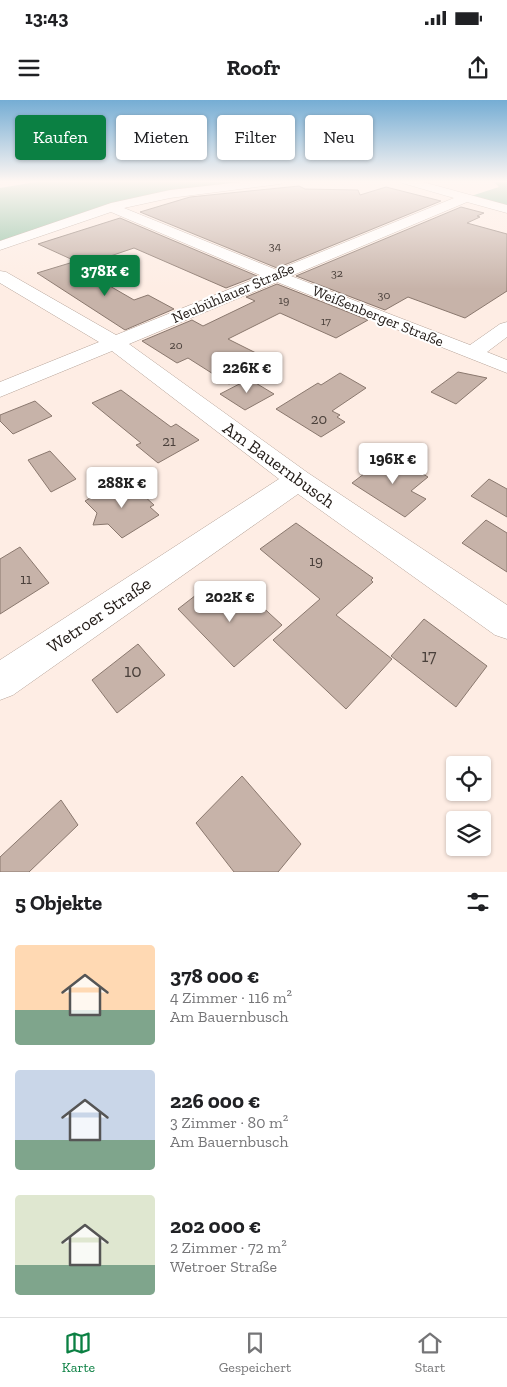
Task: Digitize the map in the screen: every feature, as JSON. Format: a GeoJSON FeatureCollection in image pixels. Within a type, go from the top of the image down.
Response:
{"type":"FeatureCollection","features":[{"type":"Feature","properties":{"kind":"street"},"geometry":{"type":"LineString","coordinates":[[0,246],[82,217]]}},
{"type":"Feature","properties":{"kind":"street","name":"Weißenberger Straße"},"geometry":{"type":"LineString","coordinates":[[135,217],[507,367]]}},
{"type":"Feature","properties":{"kind":"street","name":"Neubühlauer Straße"},"geometry":{"type":"LineString","coordinates":[[0,390],[418,217]]}},
{"type":"Feature","properties":{"kind":"street","name":"Am Bauernbusch"},"geometry":{"type":"LineString","coordinates":[[0,276],[115,343],[298,480],[507,624]]}},
{"type":"Feature","properties":{"kind":"street"},"geometry":{"type":"LineString","coordinates":[[472,353],[507,328]]}},
{"type":"Feature","properties":{"kind":"street","name":"Wetroer Straße"},"geometry":{"type":"LineString","coordinates":[[0,682],[298,480]]}},
{"type":"Feature","properties":{"kind":"green space"},"geometry":{"type":"Polygon","coordinates":[[[0,217],[71,217],[0,241],[0,217]]]}},
{"type":"Feature","properties":{"kind":"building"},"geometry":{"type":"Polygon","coordinates":[[[152,217],[402,217],[277,268],[152,217]]]}},
{"type":"Feature","properties":{"kind":"building"},"geometry":{"type":"Polygon","coordinates":[[[437,217],[480,217],[467,223],[507,234],[507,291],[465,318],[408,297],[385,310],[296,276],[437,217]]]}},
{"type":"Feature","properties":{"kind":"building"},"geometry":{"type":"Polygon","coordinates":[[[120,218],[257,276],[226,288],[134,248],[84,265],[38,244],[120,218]]]}},
{"type":"Feature","properties":{"kind":"building"},"geometry":{"type":"Polygon","coordinates":[[[70,263],[134,300],[148,295],[174,309],[125,330],[37,273],[70,263]]]}},
{"type":"Feature","properties":{"kind":"building"},"geometry":{"type":"Polygon","coordinates":[[[277,284],[368,320],[336,338],[280,313],[228,339],[270,360],[229,384],[188,358],[177,363],[142,341],[192,320],[203,326],[255,301],[246,297],[277,284]]]}},
{"type":"Feature","properties":{"kind":"building"},"geometry":{"type":"Polygon","coordinates":[[[458,372],[487,378],[456,404],[431,392],[458,372]]]}},
{"type":"Feature","properties":{"kind":"building"},"geometry":{"type":"Polygon","coordinates":[[[340,373],[366,388],[332,411],[340,415],[337,417],[345,422],[321,437],[276,409],[318,383],[321,385],[340,373]]]}},
{"type":"Feature","properties":{"kind":"building"},"geometry":{"type":"Polygon","coordinates":[[[249,379],[274,394],[245,410],[220,394],[249,379]]]}},
{"type":"Feature","properties":{"kind":"building"},"geometry":{"type":"Polygon","coordinates":[[[121,390],[171,427],[176,424],[199,440],[158,463],[136,445],[141,443],[92,403],[121,390]]]}},
{"type":"Feature","properties":{"kind":"building"},"geometry":{"type":"Polygon","coordinates":[[[35,401],[52,416],[13,434],[0,421],[0,415],[35,401]]]}},
{"type":"Feature","properties":{"kind":"building"},"geometry":{"type":"Polygon","coordinates":[[[50,451],[76,479],[51,492],[28,460],[50,451]]]}},
{"type":"Feature","properties":{"kind":"building"},"geometry":{"type":"Polygon","coordinates":[[[390,454],[428,477],[411,491],[426,499],[405,517],[352,483],[390,454]]]}},
{"type":"Feature","properties":{"kind":"building"},"geometry":{"type":"Polygon","coordinates":[[[489,479],[507,489],[507,517],[471,496],[489,479]]]}},
{"type":"Feature","properties":{"kind":"building"},"geometry":{"type":"Polygon","coordinates":[[[130,483],[154,505],[150,507],[159,515],[122,538],[108,524],[93,525],[97,513],[85,501],[115,484],[120,489],[130,483]]]}},
{"type":"Feature","properties":{"kind":"building"},"geometry":{"type":"Polygon","coordinates":[[[486,520],[507,533],[507,572],[462,543],[486,520]]]}},
{"type":"Feature","properties":{"kind":"building"},"geometry":{"type":"Polygon","coordinates":[[[296,523],[373,578],[371,580],[373,582],[336,615],[392,659],[346,709],[273,640],[320,599],[260,549],[296,523]]]}},
{"type":"Feature","properties":{"kind":"building"},"geometry":{"type":"Polygon","coordinates":[[[20,547],[49,583],[0,614],[0,559],[20,547]]]}},
{"type":"Feature","properties":{"kind":"building"},"geometry":{"type":"Polygon","coordinates":[[[225,583],[249,606],[256,601],[282,625],[234,667],[178,609],[196,595],[201,601],[225,583]]]}},
{"type":"Feature","properties":{"kind":"building"},"geometry":{"type":"Polygon","coordinates":[[[424,619],[487,666],[456,707],[391,656],[424,619]]]}},
{"type":"Feature","properties":{"kind":"building"},"geometry":{"type":"Polygon","coordinates":[[[138,644],[165,675],[117,713],[92,680],[138,644]]]}},
{"type":"Feature","properties":{"kind":"building"},"geometry":{"type":"Polygon","coordinates":[[[242,776],[301,844],[278,872],[234,872],[196,823],[242,776]]]}},
{"type":"Feature","properties":{"kind":"building"},"geometry":{"type":"Polygon","coordinates":[[[61,800],[78,825],[29,872],[0,872],[0,857],[61,800]]]}}]}
